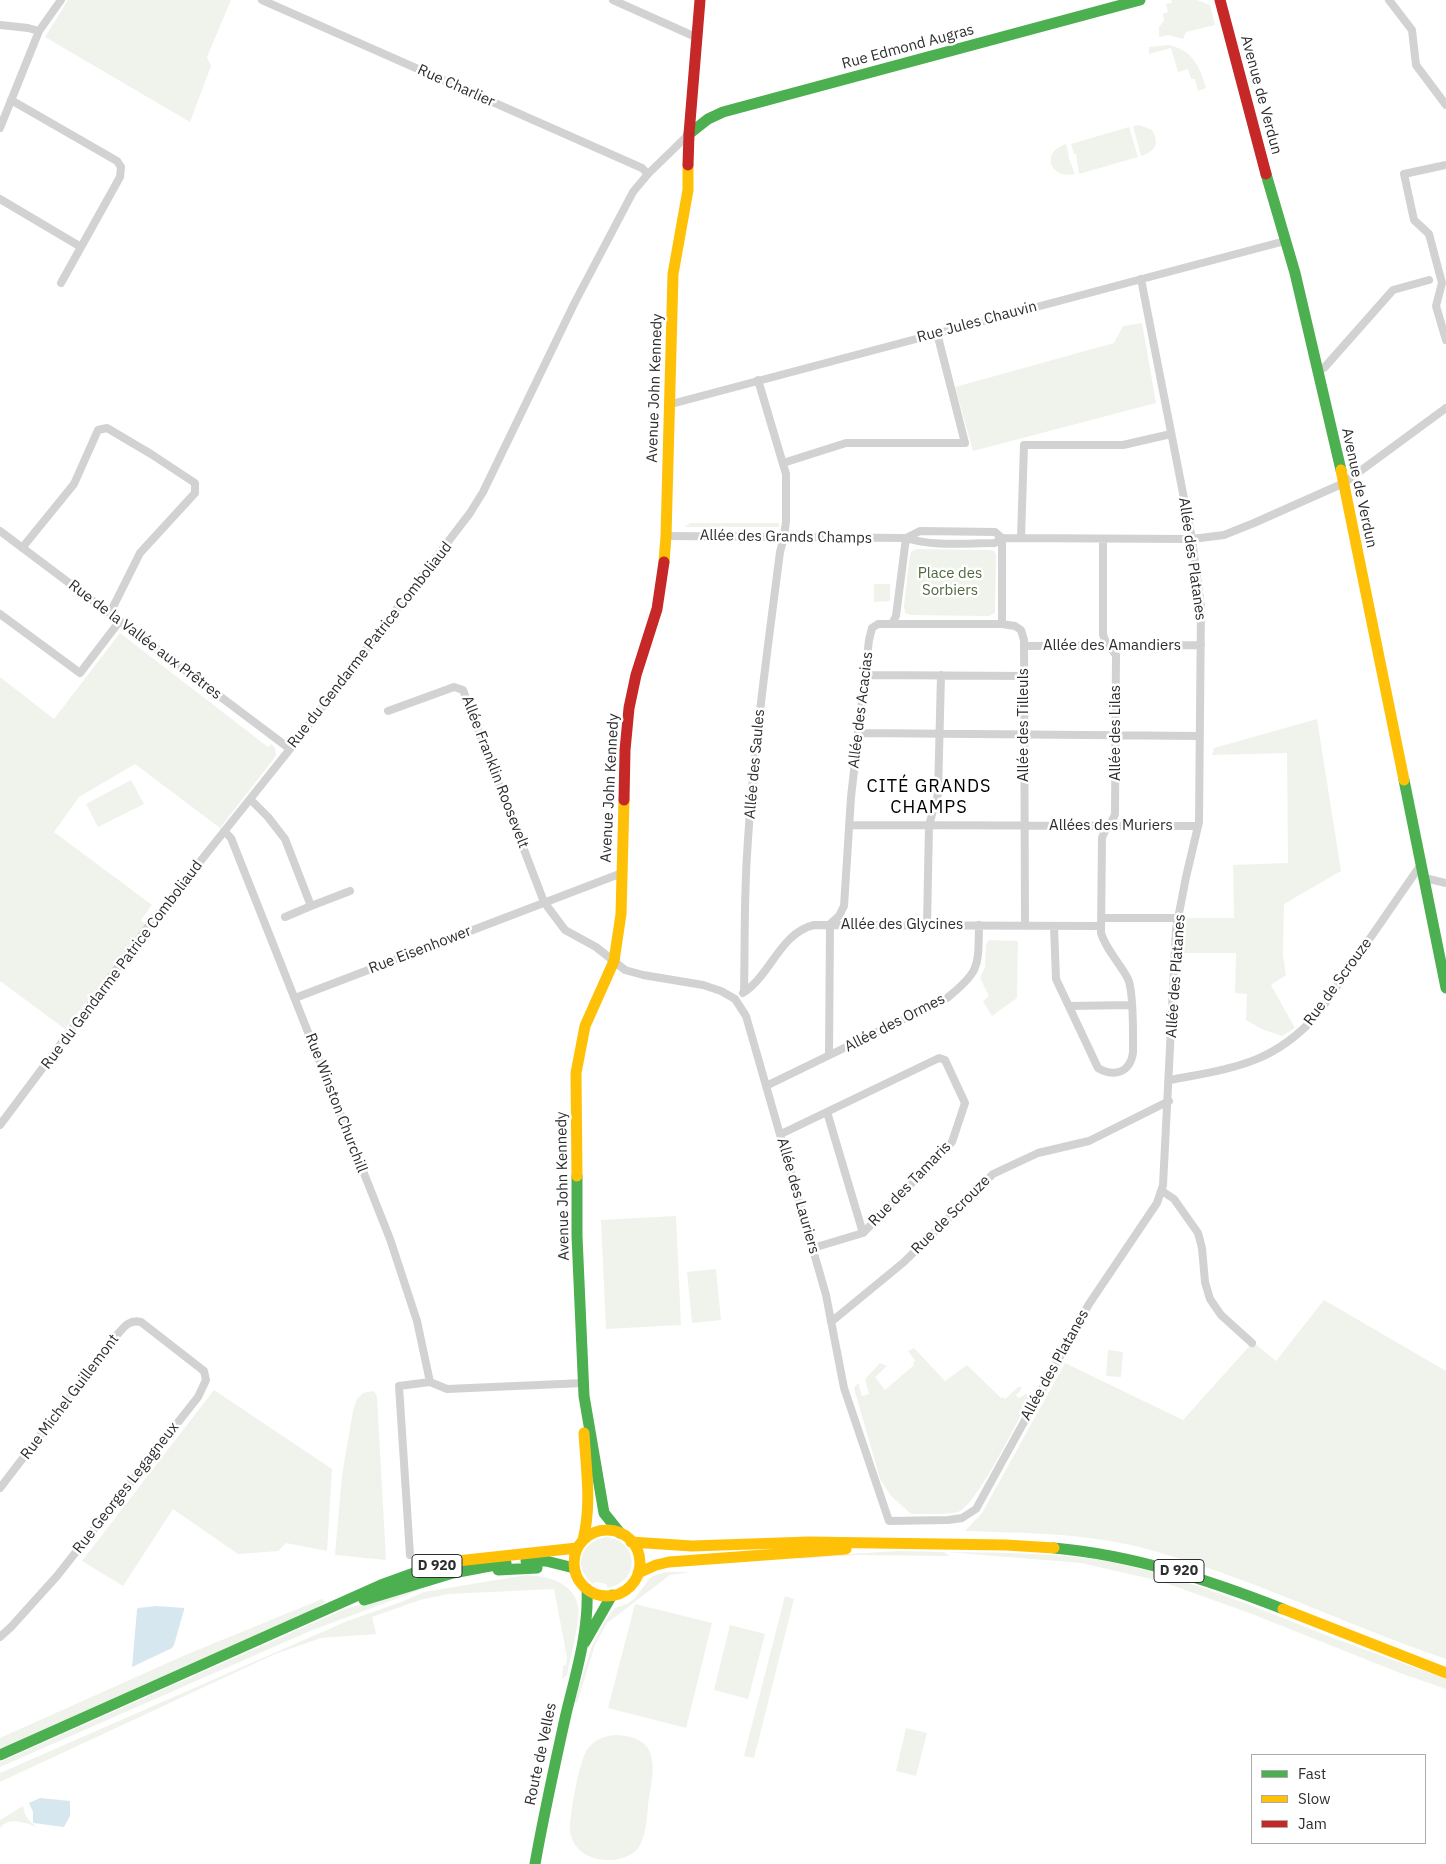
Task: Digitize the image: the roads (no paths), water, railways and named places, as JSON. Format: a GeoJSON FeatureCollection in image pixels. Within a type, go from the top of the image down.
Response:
{"type":"FeatureCollection","features":[{"type":"Feature","properties":{"kind":"main road","name":"Avenue John Kennedy"},"geometry":{"type":"LineString","coordinates":[[580,1544],[588,1520],[588,1509],[577,1236],[576,1073],[585,1026],[614,961],[621,914],[625,750],[629,708],[636,675],[657,609],[662,582],[666,536],[673,274],[688,190],[690,134],[700,0]]}},
{"type":"Feature","properties":{"kind":"main road","name":"Rue Edmond Augras"},"geometry":{"type":"LineString","coordinates":[[690,134],[708,118],[723,112],[1140,0]]}},
{"type":"Feature","properties":{"kind":"main road","name":"Avenue de Verdun"},"geometry":{"type":"LineString","coordinates":[[1220,0],[1295,273],[1344,483],[1446,988]]}},
{"type":"Feature","properties":{"kind":"main road","name":"Avenue John Kennedy"},"geometry":{"type":"LineString","coordinates":[[694,90],[696,106],[699,110],[706,113],[723,112]]}},
{"type":"Feature","properties":{"kind":"main road","name":"Avenue John Kennedy"},"geometry":{"type":"LineString","coordinates":[[584,1396],[604,1513],[620,1533]]}},
{"type":"Feature","properties":{"kind":"main road"},"geometry":{"type":"LineString","coordinates":[[601,1531],[620,1533],[634,1546],[640,1564],[638,1573],[628,1588],[612,1596],[603,1596],[587,1589],[576,1573],[574,1558],[580,1544],[592,1534],[601,1531]]}},
{"type":"Feature","properties":{"kind":"main road","name":"D 920"},"geometry":{"type":"LineString","coordinates":[[634,1546],[856,1542],[1019,1545],[1111,1555],[1173,1569],[1235,1591],[1446,1673]]}},
{"type":"Feature","properties":{"kind":"main road","name":"D 920"},"geometry":{"type":"LineString","coordinates":[[0,1755],[381,1585],[428,1568],[467,1559],[580,1544]]}},
{"type":"Feature","properties":{"kind":"main road","name":"D 920"},"geometry":{"type":"LineString","coordinates":[[638,1573],[656,1565],[678,1561],[794,1554],[895,1544]]}},
{"type":"Feature","properties":{"kind":"main road","name":"D 920"},"geometry":{"type":"LineString","coordinates":[[307,1619],[399,1589],[443,1577],[512,1568],[548,1569],[576,1573]]}},
{"type":"Feature","properties":{"kind":"main road","name":"Route de Velles"},"geometry":{"type":"LineString","coordinates":[[535,1864],[547,1796],[581,1651],[588,1609],[587,1589]]}},
{"type":"Feature","properties":{"kind":"main road","name":"Route de Velles"},"geometry":{"type":"LineString","coordinates":[[581,1651],[601,1612],[612,1596]]}},
{"type":"Feature","properties":{"kind":"street"},"geometry":{"type":"LineString","coordinates":[[0,128],[39,31],[61,0]]}},
{"type":"Feature","properties":{"kind":"street","name":"Rue Charlier"},"geometry":{"type":"LineString","coordinates":[[262,0],[642,168],[648,174]]}},
{"type":"Feature","properties":{"kind":"street"},"geometry":{"type":"LineString","coordinates":[[613,0],[698,38]]}},
{"type":"Feature","properties":{"kind":"street"},"geometry":{"type":"LineString","coordinates":[[1389,0],[1412,30],[1416,65],[1446,105]]}},
{"type":"Feature","properties":{"kind":"street"},"geometry":{"type":"LineString","coordinates":[[0,25],[39,31]]}},
{"type":"Feature","properties":{"kind":"street"},"geometry":{"type":"LineString","coordinates":[[12,100],[117,161],[121,167],[120,177],[60,282]]}},
{"type":"Feature","properties":{"kind":"street","name":"Rue du Gendarme Patrice Comboliaud"},"geometry":{"type":"LineString","coordinates":[[0,1125],[146,930],[290,749],[470,513],[633,192],[648,174],[690,134]]}},
{"type":"Feature","properties":{"kind":"street"},"geometry":{"type":"LineString","coordinates":[[1446,165],[1404,174],[1414,220],[1429,234],[1442,283],[1436,306],[1446,340]]}},
{"type":"Feature","properties":{"kind":"street"},"geometry":{"type":"LineString","coordinates":[[0,199],[81,247]]}},
{"type":"Feature","properties":{"kind":"street","name":"Rue Jules Chauvin"},"geometry":{"type":"LineString","coordinates":[[670,403],[1285,242]]}},
{"type":"Feature","properties":{"kind":"street","name":"Allée des Platanes"},"geometry":{"type":"LineString","coordinates":[[889,1521],[948,1520],[962,1518],[976,1509],[1089,1304],[1157,1203],[1162,1191],[1169,1101],[1176,929],[1198,826],[1201,607],[1192,539],[1141,279]]}},
{"type":"Feature","properties":{"kind":"street"},"geometry":{"type":"LineString","coordinates":[[1318,370],[1324,368],[1393,290],[1429,280]]}},
{"type":"Feature","properties":{"kind":"street"},"geometry":{"type":"LineString","coordinates":[[783,463],[846,443],[965,443],[937,333]]}},
{"type":"Feature","properties":{"kind":"street","name":"Allée des Saules"},"geometry":{"type":"LineString","coordinates":[[744,992],[747,857],[752,790],[772,615],[780,552],[784,537],[786,474],[758,380]]}},
{"type":"Feature","properties":{"kind":"street","name":"Allée des Grands Champs"},"geometry":{"type":"LineString","coordinates":[[666,536],[906,538],[920,543],[937,544],[995,543],[1002,538],[1192,539],[1224,535],[1344,483],[1446,408]]}},
{"type":"Feature","properties":{"kind":"street"},"geometry":{"type":"LineString","coordinates":[[22,548],[74,484],[98,430],[107,428],[196,483],[195,492],[140,554],[110,613]]}},
{"type":"Feature","properties":{"kind":"street"},"geometry":{"type":"LineString","coordinates":[[1021,538],[1024,445],[1123,445],[1171,434]]}},
{"type":"Feature","properties":{"kind":"street","name":"Rue de la Vallée aux Prêtres"},"geometry":{"type":"LineString","coordinates":[[0,531],[290,749]]}},
{"type":"Feature","properties":{"kind":"street","name":"Allée des Grands Champs"},"geometry":{"type":"LineString","coordinates":[[906,538],[920,531],[936,531],[995,532],[1002,538]]}},
{"type":"Feature","properties":{"kind":"street"},"geometry":{"type":"LineString","coordinates":[[906,538],[896,616],[892,624],[1002,624],[1002,538]]}},
{"type":"Feature","properties":{"kind":"street","name":"Allée des Lilas"},"geometry":{"type":"LineString","coordinates":[[1101,922],[1102,838],[1106,827],[1113,820],[1115,814],[1116,735],[1116,655],[1103,636],[1103,539]]}},
{"type":"Feature","properties":{"kind":"street"},"geometry":{"type":"LineString","coordinates":[[0,614],[80,673],[119,622]]}},
{"type":"Feature","properties":{"kind":"street","name":"Allée des Acacias"},"geometry":{"type":"LineString","coordinates":[[830,924],[839,916],[844,906],[849,825],[869,640],[872,628],[878,624],[892,624]]}},
{"type":"Feature","properties":{"kind":"street","name":"Allée des Tilleuls"},"geometry":{"type":"LineString","coordinates":[[1002,624],[1015,626],[1021,630],[1024,646],[1025,926]]}},
{"type":"Feature","properties":{"kind":"street","name":"Allée des Amandiers"},"geometry":{"type":"LineString","coordinates":[[1024,646],[1201,645]]}},
{"type":"Feature","properties":{"kind":"street"},"geometry":{"type":"LineString","coordinates":[[865,675],[1024,676]]}},
{"type":"Feature","properties":{"kind":"street"},"geometry":{"type":"LineString","coordinates":[[927,925],[929,825],[938,794],[941,675]]}},
{"type":"Feature","properties":{"kind":"street","name":"Allée Franklin Roosevelt"},"geometry":{"type":"LineString","coordinates":[[388,711],[454,687],[464,690],[544,902]]}},
{"type":"Feature","properties":{"kind":"street"},"geometry":{"type":"LineString","coordinates":[[858,733],[1200,736]]}},
{"type":"Feature","properties":{"kind":"street"},"geometry":{"type":"LineString","coordinates":[[250,799],[268,817],[285,839],[311,906]]}},
{"type":"Feature","properties":{"kind":"street","name":"Allées des Muriers"},"geometry":{"type":"LineString","coordinates":[[849,825],[1198,826]]}},
{"type":"Feature","properties":{"kind":"street","name":"Rue Winston Churchill"},"geometry":{"type":"LineString","coordinates":[[224,831],[231,838],[390,1239],[417,1321],[430,1382]]}},
{"type":"Feature","properties":{"kind":"street","name":"Rue de Scrouze"},"geometry":{"type":"LineString","coordinates":[[1170,1080],[1240,1067],[1266,1056],[1305,1028],[1317,1015],[1422,863]]}},
{"type":"Feature","properties":{"kind":"street","name":"Rue Eisenhower"},"geometry":{"type":"LineString","coordinates":[[295,998],[622,873]]}},
{"type":"Feature","properties":{"kind":"street"},"geometry":{"type":"LineString","coordinates":[[1425,878],[1446,883]]}},
{"type":"Feature","properties":{"kind":"street"},"geometry":{"type":"LineString","coordinates":[[285,917],[350,891]]}},
{"type":"Feature","properties":{"kind":"street"},"geometry":{"type":"LineString","coordinates":[[544,902],[565,930],[596,947],[625,970],[643,975],[703,985],[721,991],[735,999]]}},
{"type":"Feature","properties":{"kind":"street","name":"Allée des Glycines"},"geometry":{"type":"LineString","coordinates":[[735,999],[752,987],[790,938],[804,927],[830,924],[1054,926],[1178,918]]}},
{"type":"Feature","properties":{"kind":"street"},"geometry":{"type":"LineString","coordinates":[[1054,926],[1056,979],[1098,1068],[1106,1073],[1114,1073],[1124,1070],[1132,1063],[1134,1053],[1131,1005],[1128,980],[1104,942],[1100,933],[1101,922]]}},
{"type":"Feature","properties":{"kind":"street"},"geometry":{"type":"LineString","coordinates":[[828,1055],[830,924]]}},
{"type":"Feature","properties":{"kind":"street","name":"Allée des Ormes"},"geometry":{"type":"LineString","coordinates":[[766,1086],[946,998],[966,983],[978,964],[980,925]]}},
{"type":"Feature","properties":{"kind":"street","name":"Allée des Lauriers"},"geometry":{"type":"LineString","coordinates":[[735,999],[746,1016],[781,1134],[813,1248],[831,1322],[844,1388],[889,1521]]}},
{"type":"Feature","properties":{"kind":"street"},"geometry":{"type":"LineString","coordinates":[[1069,1006],[1131,1005]]}},
{"type":"Feature","properties":{"kind":"street","name":"Rue des Tamaris"},"geometry":{"type":"LineString","coordinates":[[781,1134],[939,1058],[945,1060],[965,1103],[952,1142],[863,1233],[813,1248]]}},
{"type":"Feature","properties":{"kind":"street","name":"Rue de Scrouze"},"geometry":{"type":"LineString","coordinates":[[831,1322],[904,1262],[993,1174],[1038,1153],[1089,1141],[1169,1101]]}},
{"type":"Feature","properties":{"kind":"street"},"geometry":{"type":"LineString","coordinates":[[827,1112],[863,1233]]}},
{"type":"Feature","properties":{"kind":"street"},"geometry":{"type":"LineString","coordinates":[[1162,1191],[1174,1199],[1198,1233],[1202,1248],[1205,1282],[1210,1300],[1221,1315],[1252,1343]]}},
{"type":"Feature","properties":{"kind":"street","name":"Rue Michel Guillemont"},"geometry":{"type":"LineString","coordinates":[[0,1488],[125,1325],[131,1322],[141,1322],[170,1344]]}},
{"type":"Feature","properties":{"kind":"street","name":"Rue Georges Legagneux"},"geometry":{"type":"LineString","coordinates":[[3,1635],[57,1576],[198,1396],[206,1380],[204,1371],[170,1344]]}},
{"type":"Feature","properties":{"kind":"street"},"geometry":{"type":"LineString","coordinates":[[410,1555],[399,1386],[430,1382],[447,1389],[584,1383]]}},
{"type":"Feature","properties":{"kind":"district","name":"CITÉ GRANDS CHAMPS"},"geometry":{"type":"Point","coordinates":[929,798]}},
{"type":"Feature","properties":{"kind":"park label","name":"Place des Sorbiers"},"geometry":{"type":"Point","coordinates":[950,582]}}]}
